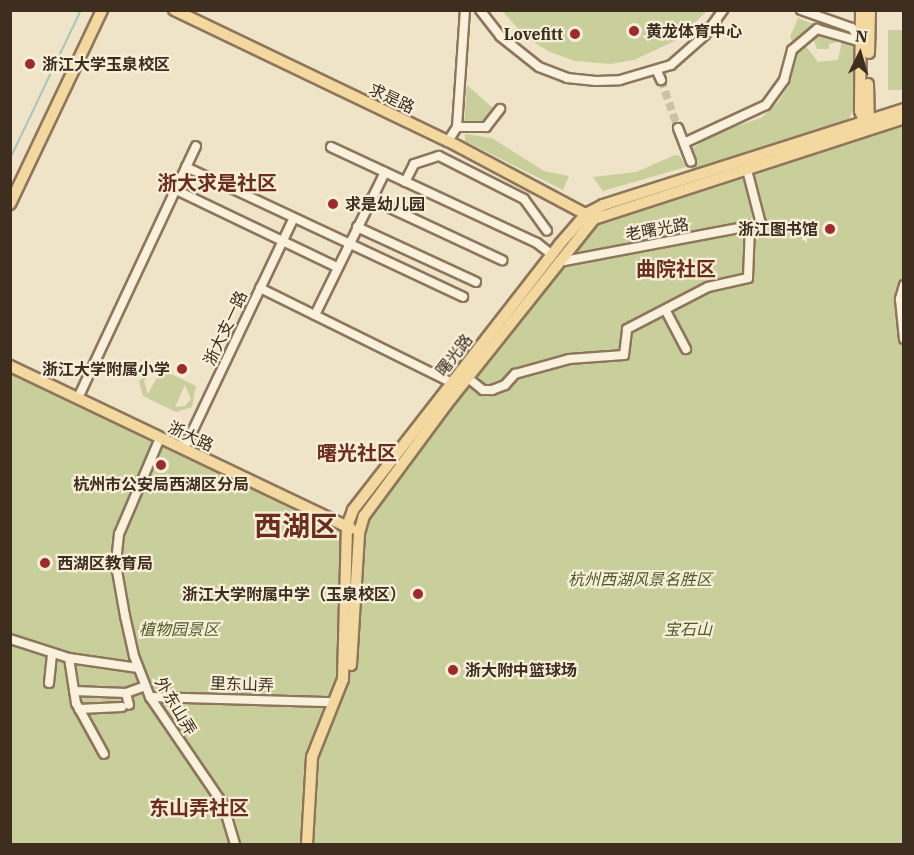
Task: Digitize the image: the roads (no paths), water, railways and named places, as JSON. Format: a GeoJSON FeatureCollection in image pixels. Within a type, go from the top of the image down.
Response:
{"type":"FeatureCollection","features":[{"type":"Feature","properties":{"kind":"main road"},"geometry":{"type":"LineString","coordinates":[[10,204],[102,10]]}},
{"type":"Feature","properties":{"kind":"main road","name":"求是路"},"geometry":{"type":"LineString","coordinates":[[174,10],[448,141],[590,216]]}},
{"type":"Feature","properties":{"kind":"main road"},"geometry":{"type":"LineString","coordinates":[[861,10],[867,122]]}},
{"type":"Feature","properties":{"kind":"main road"},"geometry":{"type":"LineString","coordinates":[[867,122],[870,10]]}},
{"type":"Feature","properties":{"kind":"main road"},"geometry":{"type":"LineString","coordinates":[[590,216],[903,109]]}},
{"type":"Feature","properties":{"kind":"main road"},"geometry":{"type":"LineString","coordinates":[[590,216],[747,170],[867,122],[903,118]]}},
{"type":"Feature","properties":{"kind":"main road","name":"曙光路"},"geometry":{"type":"LineString","coordinates":[[307,844],[310,766],[334,702],[344,665],[347,526],[353,510],[590,216]]}},
{"type":"Feature","properties":{"kind":"main road","name":"曙光路"},"geometry":{"type":"LineString","coordinates":[[312,844],[317,755],[349,679],[359,533],[364,516],[456,385],[468,378],[555,258]]}},
{"type":"Feature","properties":{"kind":"main road","name":"浙大路"},"geometry":{"type":"LineString","coordinates":[[10,366],[359,533]]}},
{"type":"Feature","properties":{"kind":"street"},"geometry":{"type":"LineString","coordinates":[[448,141],[457,126],[465,10]]}},
{"type":"Feature","properties":{"kind":"street"},"geometry":{"type":"LineString","coordinates":[[480,10],[523,56],[539,67],[567,78],[620,80],[659,76],[687,53],[723,10]]}},
{"type":"Feature","properties":{"kind":"street"},"geometry":{"type":"LineString","coordinates":[[801,10],[852,28],[862,42]]}},
{"type":"Feature","properties":{"kind":"street"},"geometry":{"type":"LineString","coordinates":[[684,143],[765,105],[784,80],[792,50],[817,28],[862,42]]}},
{"type":"Feature","properties":{"kind":"street"},"geometry":{"type":"LineString","coordinates":[[457,126],[480,128],[489,125],[500,109]]}},
{"type":"Feature","properties":{"kind":"street"},"geometry":{"type":"LineString","coordinates":[[678,128],[691,162]]}},
{"type":"Feature","properties":{"kind":"street"},"geometry":{"type":"LineString","coordinates":[[78,398],[196,146]]}},
{"type":"Feature","properties":{"kind":"street"},"geometry":{"type":"LineString","coordinates":[[331,147],[537,243],[555,258]]}},
{"type":"Feature","properties":{"kind":"street"},"geometry":{"type":"LineString","coordinates":[[405,182],[414,164],[439,156],[525,199],[547,231]]}},
{"type":"Feature","properties":{"kind":"street"},"geometry":{"type":"LineString","coordinates":[[186,167],[292,219],[350,242],[463,297]]}},
{"type":"Feature","properties":{"kind":"street","name":"老曙光路"},"geometry":{"type":"LineString","coordinates":[[555,258],[761,224],[747,170]]}},
{"type":"Feature","properties":{"kind":"street"},"geometry":{"type":"LineString","coordinates":[[315,315],[385,172]]}},
{"type":"Feature","properties":{"kind":"street"},"geometry":{"type":"LineString","coordinates":[[176,190],[337,267]]}},
{"type":"Feature","properties":{"kind":"street"},"geometry":{"type":"LineString","coordinates":[[371,200],[502,260]]}},
{"type":"Feature","properties":{"kind":"street","name":"浙大支一路"},"geometry":{"type":"LineString","coordinates":[[184,449],[292,219]]}},
{"type":"Feature","properties":{"kind":"street"},"geometry":{"type":"LineString","coordinates":[[468,378],[483,390],[492,390],[523,372],[584,355],[624,355],[627,329],[666,311],[708,287],[748,278],[750,226]]}},
{"type":"Feature","properties":{"kind":"street"},"geometry":{"type":"LineString","coordinates":[[357,227],[476,282]]}},
{"type":"Feature","properties":{"kind":"street"},"geometry":{"type":"LineString","coordinates":[[903,285],[900,299],[900,330],[903,339]]}},
{"type":"Feature","properties":{"kind":"street"},"geometry":{"type":"LineString","coordinates":[[260,288],[456,385]]}},
{"type":"Feature","properties":{"kind":"street"},"geometry":{"type":"LineString","coordinates":[[666,311],[686,349]]}},
{"type":"Feature","properties":{"kind":"street","name":"外东山弄"},"geometry":{"type":"LineString","coordinates":[[160,438],[119,534],[116,565],[138,668],[150,697],[223,804],[236,844]]}},
{"type":"Feature","properties":{"kind":"street"},"geometry":{"type":"LineString","coordinates":[[10,639],[69,658],[138,668]]}},
{"type":"Feature","properties":{"kind":"street"},"geometry":{"type":"LineString","coordinates":[[49,683],[52,653]]}},
{"type":"Feature","properties":{"kind":"street"},"geometry":{"type":"LineString","coordinates":[[69,658],[79,709],[104,754]]}},
{"type":"Feature","properties":{"kind":"street"},"geometry":{"type":"LineString","coordinates":[[74,691],[126,693],[146,686]]}},
{"type":"Feature","properties":{"kind":"street"},"geometry":{"type":"LineString","coordinates":[[79,709],[125,706],[126,693]]}},
{"type":"Feature","properties":{"kind":"street","name":"里东山弄"},"geometry":{"type":"LineString","coordinates":[[150,697],[334,702]]}},
{"type":"Feature","properties":{"kind":"waterway"},"geometry":{"type":"LineString","coordinates":[[10,159],[81,10]]}},
{"type":"Feature","properties":{"kind":"tunnel"},"geometry":{"type":"LineString","coordinates":[[661,80],[678,128]]}},
{"type":"Feature","properties":{"kind":"place","name":"黄龙体育中心"},"geometry":{"type":"Point","coordinates":[634,31]}},
{"type":"Feature","properties":{"kind":"place","name":"Lovefitt"},"geometry":{"type":"Point","coordinates":[575,34]}},
{"type":"Feature","properties":{"kind":"place","name":"浙江大学玉泉校区"},"geometry":{"type":"Point","coordinates":[30,64]}},
{"type":"Feature","properties":{"kind":"place","name":"求是幼儿园"},"geometry":{"type":"Point","coordinates":[333,204]}},
{"type":"Feature","properties":{"kind":"place","name":"浙江图书馆"},"geometry":{"type":"Point","coordinates":[830,229]}},
{"type":"Feature","properties":{"kind":"place","name":"浙江大学附属小学"},"geometry":{"type":"Point","coordinates":[182,369]}},
{"type":"Feature","properties":{"kind":"place","name":"杭州市公安局西湖区分局"},"geometry":{"type":"Point","coordinates":[161,465]}},
{"type":"Feature","properties":{"kind":"place","name":"西湖区教育局"},"geometry":{"type":"Point","coordinates":[45,563]}},
{"type":"Feature","properties":{"kind":"place","name":"浙江大学附属中学（玉泉校区）"},"geometry":{"type":"Point","coordinates":[418,594]}},
{"type":"Feature","properties":{"kind":"place","name":"浙大附中篮球场"},"geometry":{"type":"Point","coordinates":[453,670]}},
{"type":"Feature","properties":{"kind":"district","name":"浙大求是社区"},"geometry":{"type":"Point","coordinates":[217,182]}},
{"type":"Feature","properties":{"kind":"district","name":"曲院社区"},"geometry":{"type":"Point","coordinates":[676,268]}},
{"type":"Feature","properties":{"kind":"district","name":"曙光社区"},"geometry":{"type":"Point","coordinates":[357,452]}},
{"type":"Feature","properties":{"kind":"district","name":"西湖区"},"geometry":{"type":"Point","coordinates":[296,526]}},
{"type":"Feature","properties":{"kind":"district","name":"东山弄社区"},"geometry":{"type":"Point","coordinates":[199,807]}},
{"type":"Feature","properties":{"kind":"park label","name":"杭州西湖风景名胜区"},"geometry":{"type":"Point","coordinates":[640,579]}},
{"type":"Feature","properties":{"kind":"park label","name":"植物园景区"},"geometry":{"type":"Point","coordinates":[179,629]}},
{"type":"Feature","properties":{"kind":"park label","name":"宝石山"},"geometry":{"type":"Point","coordinates":[688,629]}}]}
